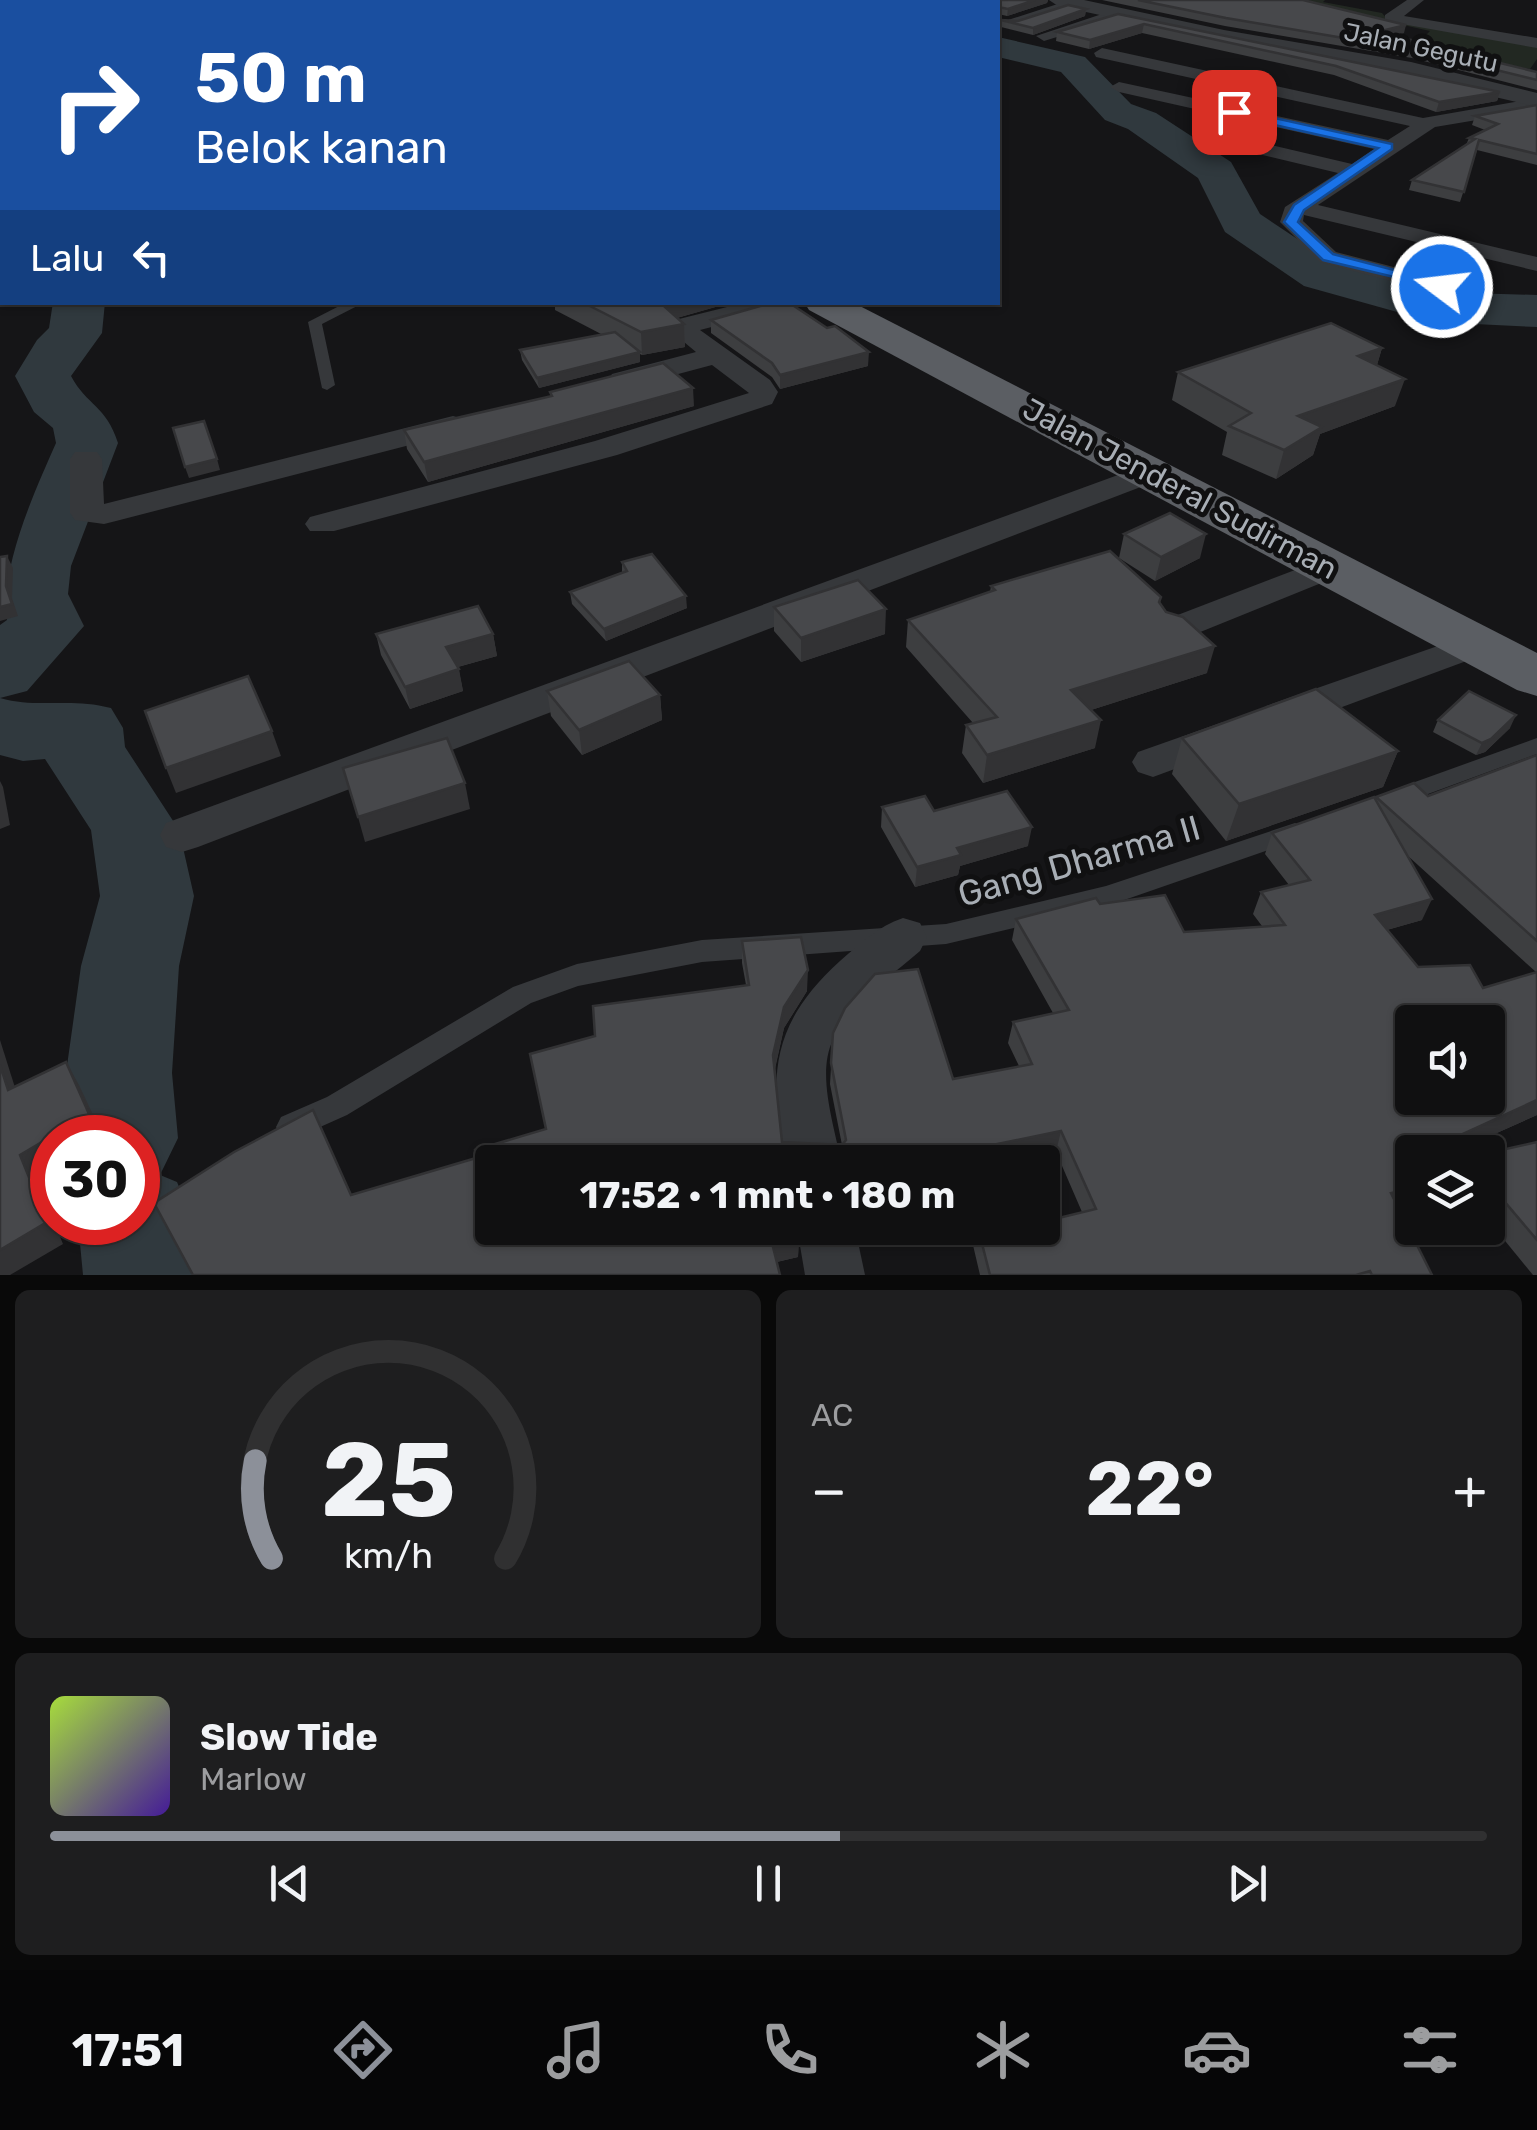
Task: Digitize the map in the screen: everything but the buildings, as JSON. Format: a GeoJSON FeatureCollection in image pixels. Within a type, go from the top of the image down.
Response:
{"type":"FeatureCollection","features":[{"type":"Feature","properties":{"kind":"highway","name":"Jalan Jenderal Sudirman"},"geometry":{"type":"LineString","coordinates":[[828,305],[1537,677]]}},
{"type":"Feature","properties":{"kind":"street"},"geometry":{"type":"LineString","coordinates":[[1418,0],[1390,18],[1537,44]]}},
{"type":"Feature","properties":{"kind":"street"},"geometry":{"type":"LineString","coordinates":[[1016,20],[1065,2]]}},
{"type":"Feature","properties":{"kind":"street","name":"Jalan Gegutu"},"geometry":{"type":"LineString","coordinates":[[1065,2],[1411,68],[1537,102]]}},
{"type":"Feature","properties":{"kind":"street"},"geometry":{"type":"LineString","coordinates":[[1044,36],[1117,14]]}},
{"type":"Feature","properties":{"kind":"street"},"geometry":{"type":"LineString","coordinates":[[1102,52],[1407,135]]}},
{"type":"Feature","properties":{"kind":"street"},"geometry":{"type":"LineString","coordinates":[[1124,80],[1407,135]]}},
{"type":"Feature","properties":{"kind":"street"},"geometry":{"type":"LineString","coordinates":[[1473,295],[1328,257],[1291,222],[1299,208],[1407,135],[1537,102]]}},
{"type":"Feature","properties":{"kind":"street"},"geometry":{"type":"LineString","coordinates":[[1207,136],[1352,170]]}},
{"type":"Feature","properties":{"kind":"street"},"geometry":{"type":"LineString","coordinates":[[1229,162],[1330,186]]}},
{"type":"Feature","properties":{"kind":"street"},"geometry":{"type":"LineString","coordinates":[[1299,208],[1537,264]]}},
{"type":"Feature","properties":{"kind":"street"},"geometry":{"type":"LineString","coordinates":[[1303,235],[1512,282]]}},
{"type":"Feature","properties":{"kind":"street"},"geometry":{"type":"LineString","coordinates":[[322,524],[606,448],[762,398],[760,386],[683,329],[769,305]]}},
{"type":"Feature","properties":{"kind":"street"},"geometry":{"type":"LineString","coordinates":[[601,386],[717,355]]}},
{"type":"Feature","properties":{"kind":"street"},"geometry":{"type":"LineString","coordinates":[[86,459],[87,513],[104,514],[488,416]]}},
{"type":"Feature","properties":{"kind":"street"},"geometry":{"type":"LineString","coordinates":[[182,835],[1148,472]]}},
{"type":"Feature","properties":{"kind":"street"},"geometry":{"type":"LineString","coordinates":[[1174,628],[1329,568]]}},
{"type":"Feature","properties":{"kind":"street"},"geometry":{"type":"LineString","coordinates":[[1154,762],[1475,646]]}},
{"type":"Feature","properties":{"kind":"street"},"geometry":{"type":"LineString","coordinates":[[809,1145],[804,1122],[802,1051],[813,1026],[866,968],[903,937]]}},
{"type":"Feature","properties":{"kind":"street"},"geometry":{"type":"LineString","coordinates":[[829,1245],[835,1275]]}},
{"type":"Feature","properties":{"kind":"lane"},"geometry":{"type":"LineString","coordinates":[[327,385],[315,322],[352,305]]}},
{"type":"Feature","properties":{"kind":"lane"},"geometry":{"type":"LineString","coordinates":[[1382,802],[1537,746]]}},
{"type":"Feature","properties":{"kind":"lane","name":"Gang Dharma II"},"geometry":{"type":"LineString","coordinates":[[264,1138],[338,1106],[522,995],[577,976],[702,951],[946,934],[1107,896],[1327,821]]}},
{"type":"Feature","properties":{"kind":"shaded area"},"geometry":{"type":"Polygon","coordinates":[[[1246,0],[1325,0],[1382,13],[1389,21],[1537,45],[1537,59],[1530,69],[1416,45],[1430,31],[1295,1],[1246,0]]]}},
{"type":"Feature","properties":{"kind":"waterway"},"geometry":{"type":"LineString","coordinates":[[1000,47],[1073,64],[1118,112],[1142,121],[1216,171],[1241,222],[1321,276],[1433,307],[1537,311]]}},
{"type":"Feature","properties":{"kind":"waterway"},"geometry":{"type":"LineString","coordinates":[[0,673],[26,642],[47,626],[32,594],[36,566],[87,443],[81,421],[55,400],[43,376],[56,352],[75,333],[79,305]]}},
{"type":"Feature","properties":{"kind":"waterway"},"geometry":{"type":"LineString","coordinates":[[0,726],[23,733],[82,728],[84,754],[135,830],[147,896],[130,966],[119,1073],[122,1115]]}},
{"type":"Feature","properties":{"kind":"waterway"},"geometry":{"type":"LineString","coordinates":[[139,1245],[143,1275]]}},
{"type":"Feature","properties":{"kind":"route"},"geometry":{"type":"LineString","coordinates":[[1234,112],[1388,146],[1299,208],[1291,222],[1328,257],[1442,287]]}}]}
